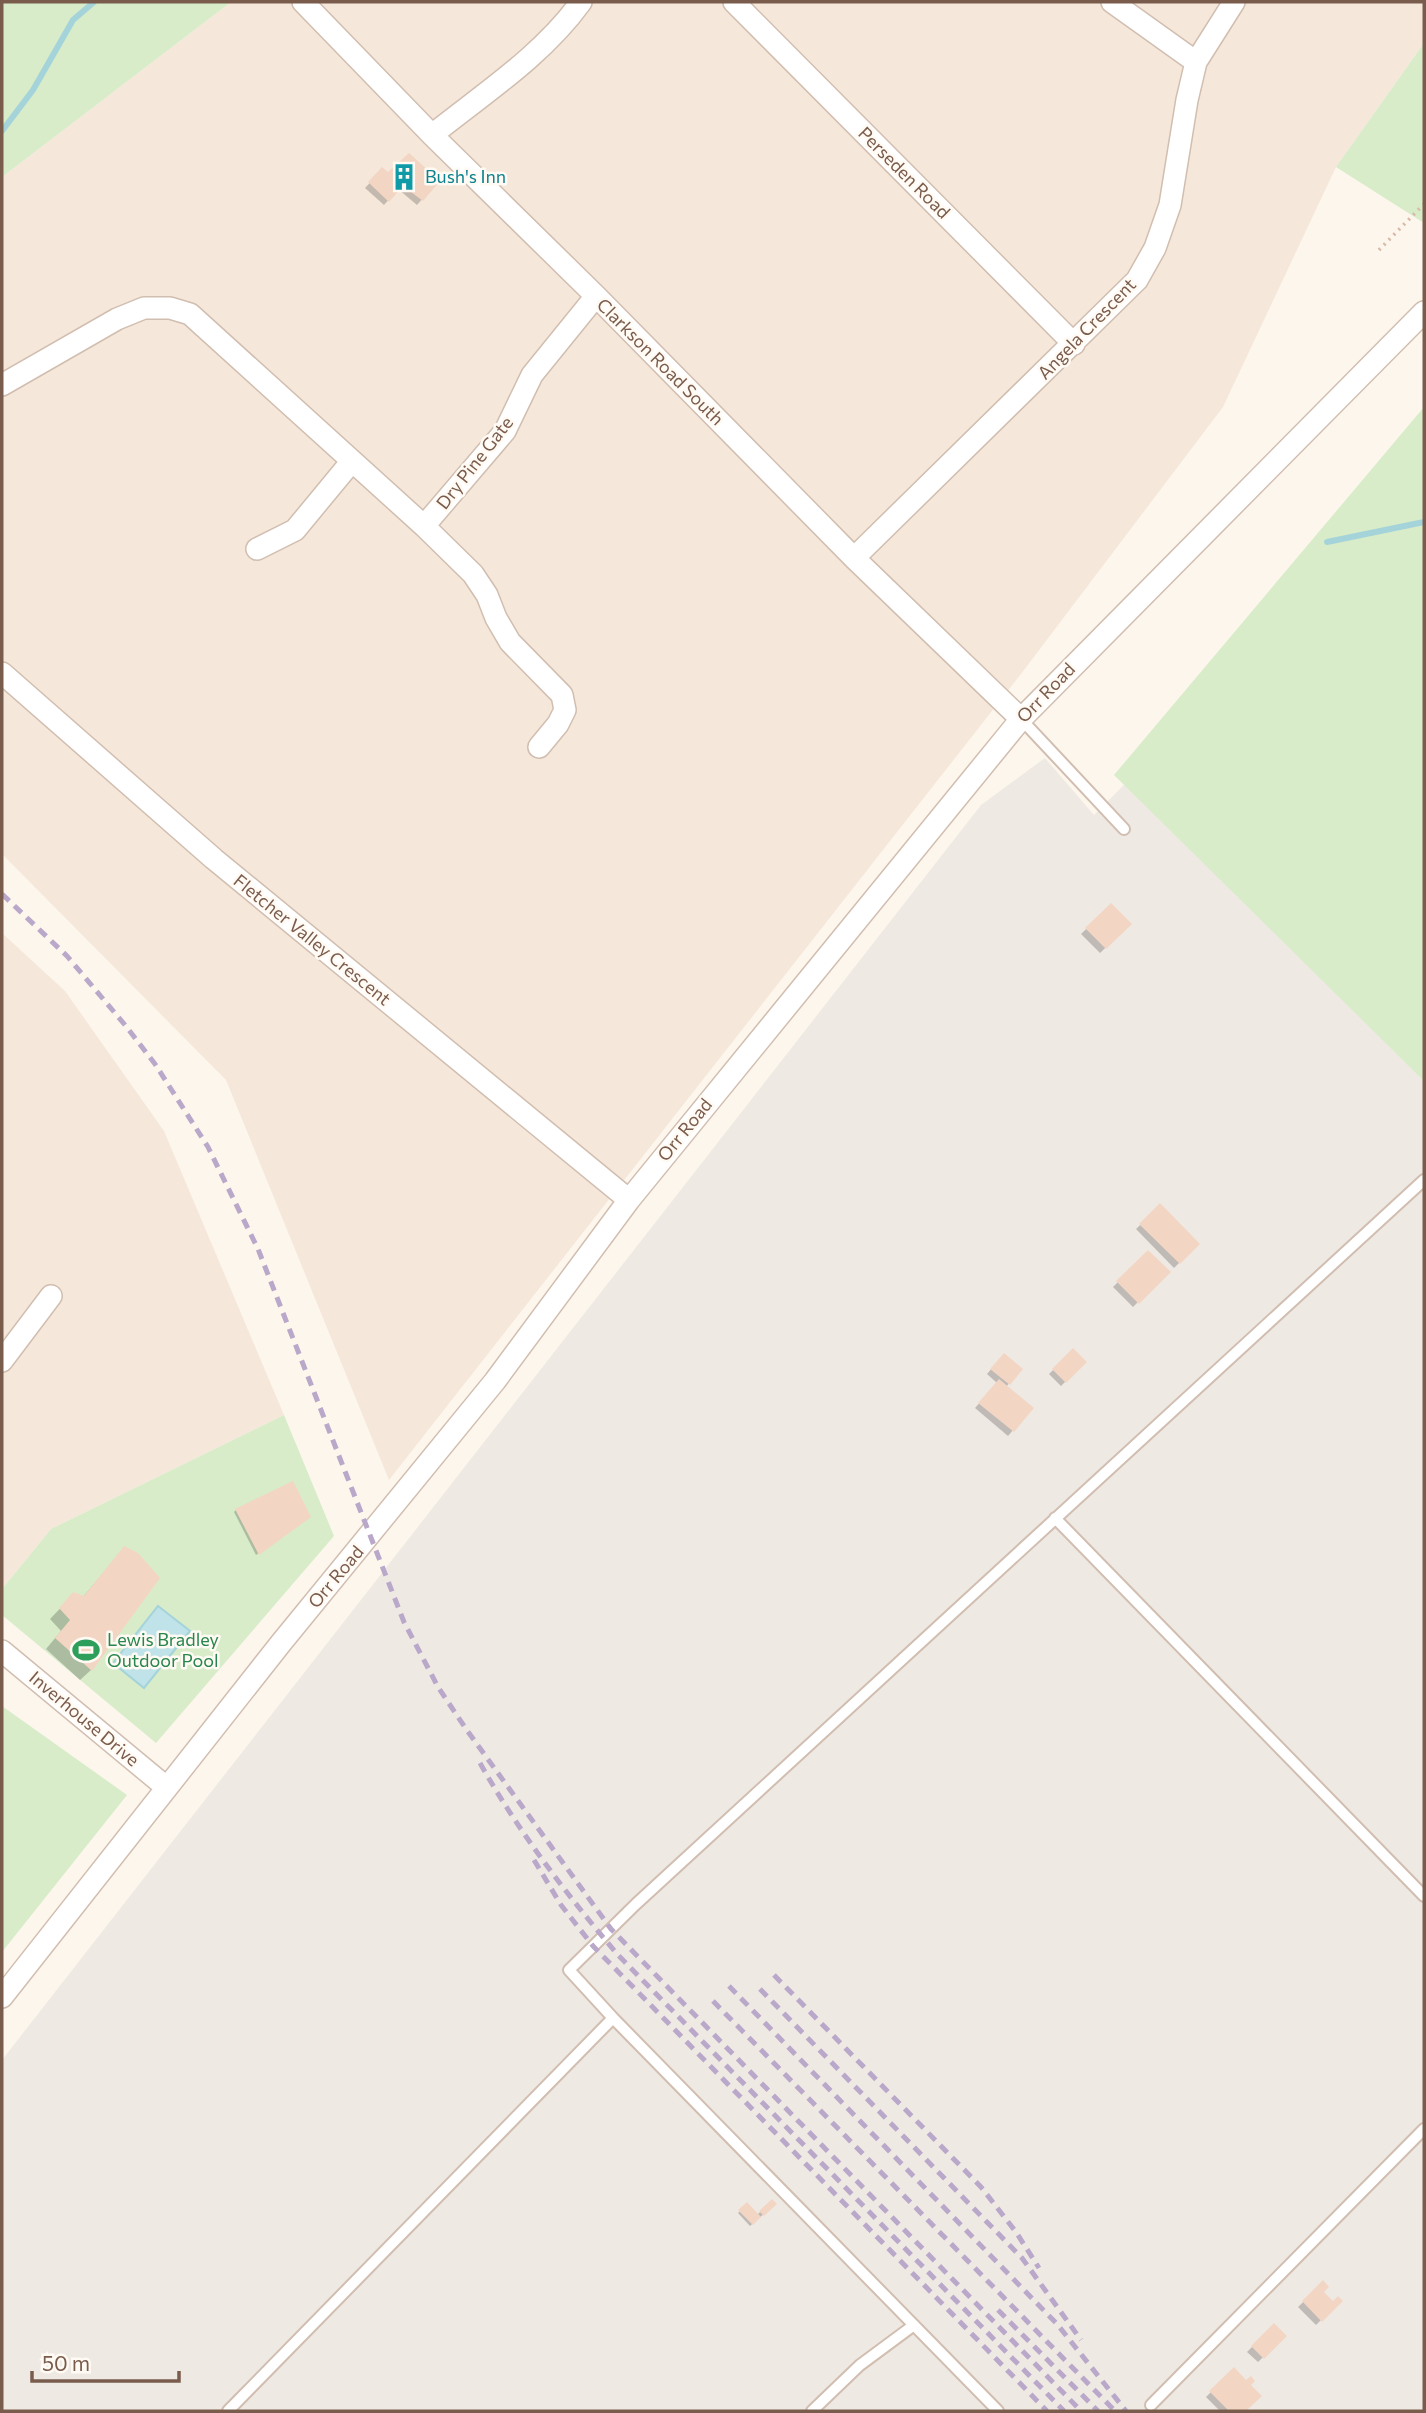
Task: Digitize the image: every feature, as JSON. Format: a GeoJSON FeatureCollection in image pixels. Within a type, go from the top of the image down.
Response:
{"type":"FeatureCollection","features":[{"type":"Feature","properties":{"kind":"street","name":"Clarkson Road South"},"geometry":{"type":"LineString","coordinates":[[303,2],[854,558],[1021,719]]}},
{"type":"Feature","properties":{"kind":"street"},"geometry":{"type":"LineString","coordinates":[[432,135],[540,48],[564,25],[581,2]]}},
{"type":"Feature","properties":{"kind":"street","name":"Perseden Road"},"geometry":{"type":"LineString","coordinates":[[734,2],[1074,344]]}},
{"type":"Feature","properties":{"kind":"street"},"geometry":{"type":"LineString","coordinates":[[1112,2],[1196,62]]}},
{"type":"Feature","properties":{"kind":"street","name":"Angela Crescent"},"geometry":{"type":"LineString","coordinates":[[854,558],[1137,280],[1155,248],[1170,205],[1186,100],[1196,62],[1234,2]]}},
{"type":"Feature","properties":{"kind":"street","name":"Dry Pine Gate"},"geometry":{"type":"LineString","coordinates":[[424,526],[505,431],[532,376],[596,296]]}},
{"type":"Feature","properties":{"kind":"street"},"geometry":{"type":"LineString","coordinates":[[2,385],[117,319],[144,308],[170,308],[190,314],[424,526],[473,574],[487,595],[510,642],[562,695],[565,710],[558,724],[539,747]]}},
{"type":"Feature","properties":{"kind":"street","name":"Orr Road"},"geometry":{"type":"LineString","coordinates":[[2,1997],[166,1787],[495,1381],[629,1199],[1021,719],[1424,312]]}},
{"type":"Feature","properties":{"kind":"street"},"geometry":{"type":"LineString","coordinates":[[257,549],[295,530],[352,461]]}},
{"type":"Feature","properties":{"kind":"street","name":"Fletcher Valley Crescent"},"geometry":{"type":"LineString","coordinates":[[2,673],[214,859],[629,1199]]}},
{"type":"Feature","properties":{"kind":"street"},"geometry":{"type":"LineString","coordinates":[[2,1361],[51,1296]]}},
{"type":"Feature","properties":{"kind":"street","name":"Inverhouse Drive"},"geometry":{"type":"LineString","coordinates":[[2,1650],[166,1787]]}},
{"type":"Feature","properties":{"kind":"lane"},"geometry":{"type":"LineString","coordinates":[[1021,719],[1124,830]]}},
{"type":"Feature","properties":{"kind":"lane"},"geometry":{"type":"LineString","coordinates":[[998,2411],[612,2018],[569,1970],[646,1894],[1424,1180]]}},
{"type":"Feature","properties":{"kind":"lane"},"geometry":{"type":"LineString","coordinates":[[1055,1518],[1424,1896]]}},
{"type":"Feature","properties":{"kind":"lane"},"geometry":{"type":"LineString","coordinates":[[228,2411],[612,2018]]}},
{"type":"Feature","properties":{"kind":"lane"},"geometry":{"type":"LineString","coordinates":[[1151,2405],[1424,2129]]}},
{"type":"Feature","properties":{"kind":"lane"},"geometry":{"type":"LineString","coordinates":[[812,2411],[860,2365],[914,2325]]}},
{"type":"Feature","properties":{"kind":"path"},"geometry":{"type":"LineString","coordinates":[[1379,250],[1424,204]]}},
{"type":"Feature","properties":{"kind":"shaded area"},"geometry":{"type":"Polygon","coordinates":[[[231,2],[1424,2],[1424,43],[1336,167],[1223,407],[1021,674],[389,1480],[226,1080],[2,854],[2,177],[231,2]]]}},
{"type":"Feature","properties":{"kind":"shaded area"},"geometry":{"type":"Polygon","coordinates":[[[1424,537],[1424,2411],[2,2411],[2,2060],[981,805],[1045,758],[1094,815],[1267,641],[1424,537]]]}},
{"type":"Feature","properties":{"kind":"shaded area"},"geometry":{"type":"Polygon","coordinates":[[[2,933],[65,991],[164,1131],[284,1415],[51,1529],[2,1589],[2,933]]]}},
{"type":"Feature","properties":{"kind":"green space"},"geometry":{"type":"Polygon","coordinates":[[[2,2],[231,2],[2,177],[2,2]]]}},
{"type":"Feature","properties":{"kind":"green space"},"geometry":{"type":"Polygon","coordinates":[[[1424,43],[1424,223],[1336,167],[1424,43]]]}},
{"type":"Feature","properties":{"kind":"green space"},"geometry":{"type":"Polygon","coordinates":[[[1424,407],[1424,1081],[1114,775],[1424,407]]]}},
{"type":"Feature","properties":{"kind":"green space"},"geometry":{"type":"Polygon","coordinates":[[[284,1415],[334,1536],[156,1743],[2,1615],[2,1589],[51,1529],[284,1415]]]}},
{"type":"Feature","properties":{"kind":"green space"},"geometry":{"type":"Polygon","coordinates":[[[2,1706],[127,1795],[2,1952],[2,1706]]]}},
{"type":"Feature","properties":{"kind":"water"},"geometry":{"type":"Polygon","coordinates":[[[158,1606],[190,1631],[144,1688],[113,1663],[158,1606]]]}},
{"type":"Feature","properties":{"kind":"building","name":"Bush's Inn"},"geometry":{"type":"Polygon","coordinates":[[[409,153],[440,181],[423,201],[403,186],[389,202],[368,182],[382,167],[388,172],[409,153]]]}},
{"type":"Feature","properties":{"kind":"building"},"geometry":{"type":"Polygon","coordinates":[[[1111,903],[1132,924],[1106,949],[1085,928],[1111,903]]]}},
{"type":"Feature","properties":{"kind":"building"},"geometry":{"type":"Polygon","coordinates":[[[1160,1203],[1200,1244],[1180,1264],[1139,1224],[1160,1203]]]}},
{"type":"Feature","properties":{"kind":"building"},"geometry":{"type":"Polygon","coordinates":[[[1148,1250],[1171,1272],[1139,1304],[1116,1281],[1148,1250]]]}},
{"type":"Feature","properties":{"kind":"building"},"geometry":{"type":"Polygon","coordinates":[[[1073,1348],[1087,1362],[1066,1383],[1052,1369],[1073,1348]]]}},
{"type":"Feature","properties":{"kind":"building"},"geometry":{"type":"Polygon","coordinates":[[[1004,1353],[1023,1369],[1010,1385],[990,1369],[1004,1353]]]}},
{"type":"Feature","properties":{"kind":"building"},"geometry":{"type":"Polygon","coordinates":[[[999,1379],[1034,1408],[1014,1432],[978,1403],[999,1379]]]}},
{"type":"Feature","properties":{"kind":"building"},"geometry":{"type":"Polygon","coordinates":[[[293,1481],[311,1517],[259,1555],[235,1509],[293,1481]]]}},
{"type":"Feature","properties":{"kind":"building"},"geometry":{"type":"Polygon","coordinates":[[[124,1546],[138,1553],[160,1578],[92,1671],[55,1638],[70,1620],[59,1608],[73,1592],[84,1596],[124,1546]]]}},
{"type":"Feature","properties":{"kind":"building"},"geometry":{"type":"Polygon","coordinates":[[[772,2199],[777,2204],[764,2216],[759,2211],[772,2199]]]}},
{"type":"Feature","properties":{"kind":"building"},"geometry":{"type":"Polygon","coordinates":[[[747,2202],[761,2217],[753,2225],[738,2210],[747,2202]]]}},
{"type":"Feature","properties":{"kind":"building"},"geometry":{"type":"Polygon","coordinates":[[[1323,2280],[1329,2287],[1324,2292],[1333,2301],[1338,2296],[1343,2301],[1322,2322],[1302,2301],[1323,2280]]]}},
{"type":"Feature","properties":{"kind":"building"},"geometry":{"type":"Polygon","coordinates":[[[1274,2323],[1287,2336],[1264,2359],[1251,2346],[1274,2323]]]}},
{"type":"Feature","properties":{"kind":"building"},"geometry":{"type":"Polygon","coordinates":[[[1234,2367],[1246,2380],[1251,2376],[1255,2381],[1251,2385],[1262,2396],[1246,2411],[1229,2411],[1209,2391],[1234,2367]]]}},
{"type":"Feature","properties":{"kind":"waterway"},"geometry":{"type":"LineString","coordinates":[[2,131],[33,90],[73,20],[94,2]]}},
{"type":"Feature","properties":{"kind":"waterway"},"geometry":{"type":"LineString","coordinates":[[1327,542],[1424,522]]}},
{"type":"Feature","properties":{"kind":"railway"},"geometry":{"type":"LineString","coordinates":[[2,894],[67,956],[125,1025],[155,1064],[208,1147],[258,1249],[404,1622],[438,1687],[466,1729],[611,1929],[1081,2411]]}},
{"type":"Feature","properties":{"kind":"railway"},"geometry":{"type":"LineString","coordinates":[[480,1763],[544,1862],[618,1955],[1064,2411]]}},
{"type":"Feature","properties":{"kind":"railway"},"geometry":{"type":"LineString","coordinates":[[534,1860],[561,1905],[593,1946],[1047,2411]]}},
{"type":"Feature","properties":{"kind":"railway"},"geometry":{"type":"LineString","coordinates":[[774,1975],[981,2187],[1016,2232],[1039,2268]]}},
{"type":"Feature","properties":{"kind":"railway"},"geometry":{"type":"LineString","coordinates":[[729,1986],[1057,2324],[1126,2411]]}},
{"type":"Feature","properties":{"kind":"railway"},"geometry":{"type":"LineString","coordinates":[[760,1989],[1022,2258],[1081,2340]]}},
{"type":"Feature","properties":{"kind":"railway"},"geometry":{"type":"LineString","coordinates":[[713,2001],[1115,2411]]}},
{"type":"Feature","properties":{"kind":"railway"},"geometry":{"type":"LineString","coordinates":[[998,2310],[1098,2411]]}},
{"type":"Feature","properties":{"kind":"place","name":"Bush's Inn"},"geometry":{"type":"Point","coordinates":[404,177]}},
{"type":"Feature","properties":{"kind":"place","name":"Lewis Bradley Outdoor Pool"},"geometry":{"type":"Point","coordinates":[86,1650]}}]}
